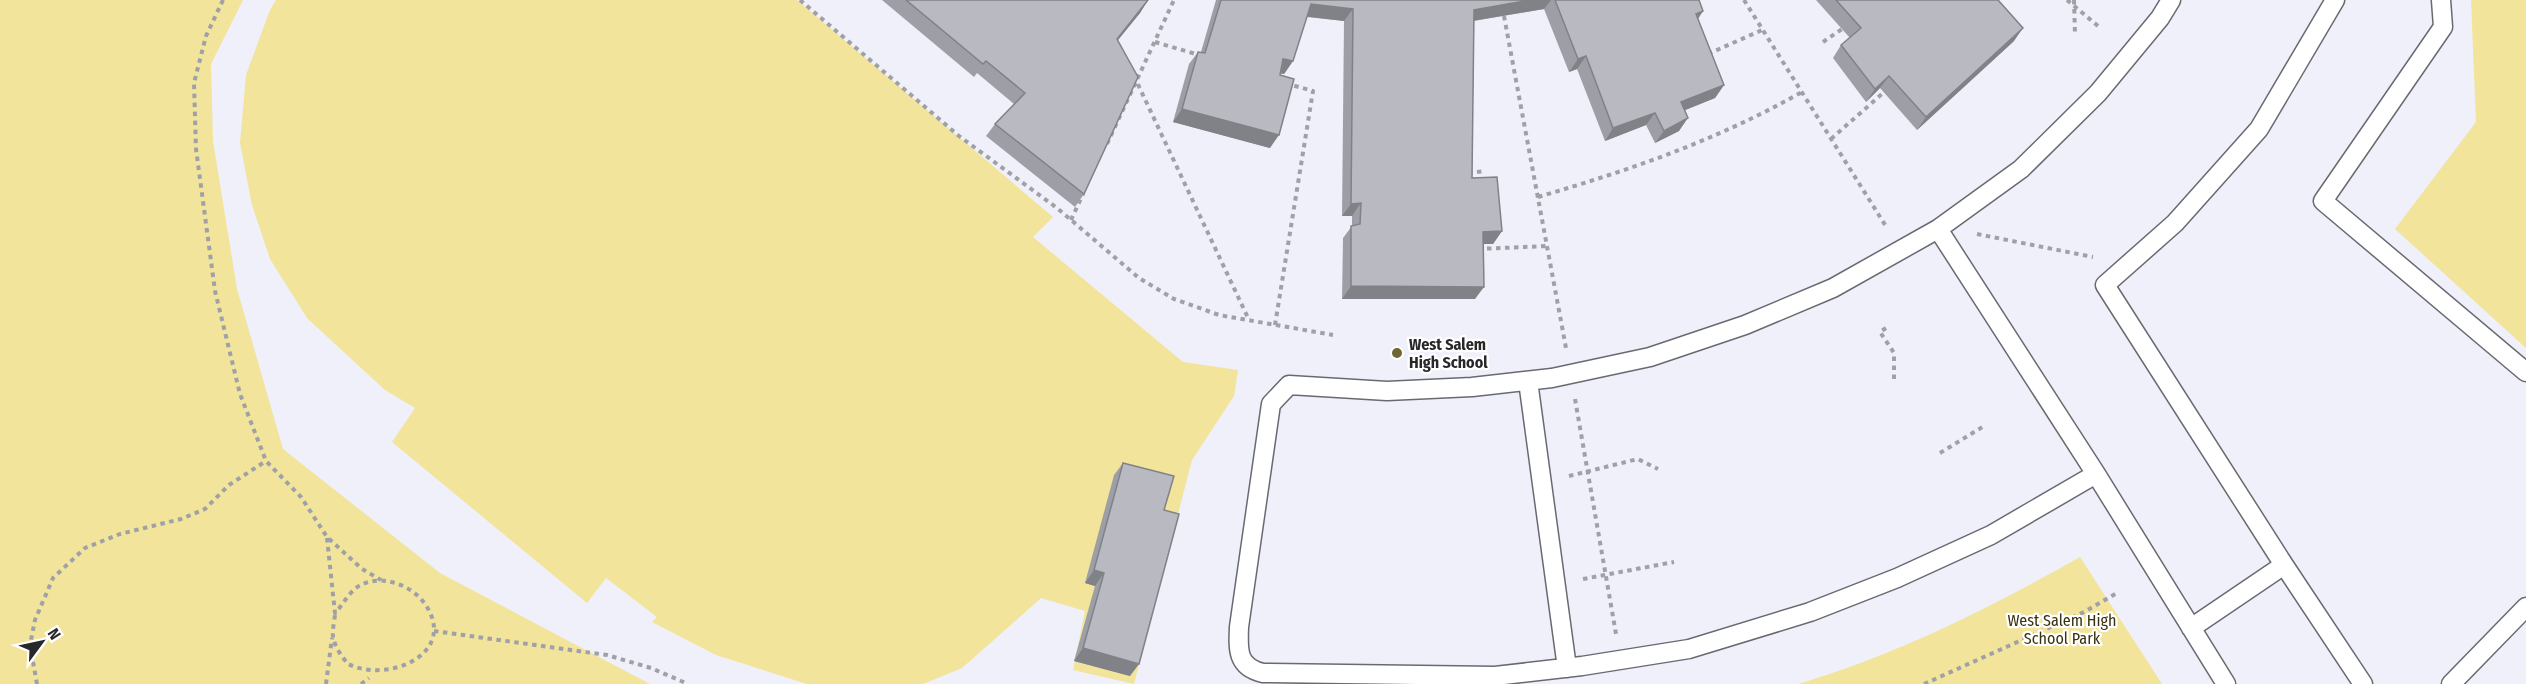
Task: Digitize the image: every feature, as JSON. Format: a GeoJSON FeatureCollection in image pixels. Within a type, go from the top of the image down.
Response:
{"type":"FeatureCollection","features":[{"type":"Feature","properties":{"kind":"lane"},"geometry":{"type":"LineString","coordinates":[[2096,474],[1991,535],[1896,578],[1810,612],[1689,649],[1567,668],[1495,676],[1263,673],[1244,665],[1239,649],[1239,627],[1271,404],[1289,386],[1387,391],[1472,387],[1552,378],[1650,357],[1745,325],[1833,288],[1938,229],[2021,169],[2098,93],[2160,18],[2171,0]]}},
{"type":"Feature","properties":{"kind":"lane"},"geometry":{"type":"LineString","coordinates":[[2335,0],[2259,129],[2175,223],[2105,285],[2363,684]]}},
{"type":"Feature","properties":{"kind":"lane"},"geometry":{"type":"LineString","coordinates":[[2441,0],[2443,27],[2323,201],[2526,372]]}},
{"type":"Feature","properties":{"kind":"lane"},"geometry":{"type":"LineString","coordinates":[[1938,229],[2096,474],[2226,684]]}},
{"type":"Feature","properties":{"kind":"lane"},"geometry":{"type":"LineString","coordinates":[[1528,381],[1567,668]]}},
{"type":"Feature","properties":{"kind":"lane"},"geometry":{"type":"LineString","coordinates":[[2191,628],[2284,565]]}},
{"type":"Feature","properties":{"kind":"lane"},"geometry":{"type":"LineString","coordinates":[[2451,684],[2526,607]]}},
{"type":"Feature","properties":{"kind":"path"},"geometry":{"type":"LineString","coordinates":[[224,0],[206,36],[194,83],[196,149],[215,291],[240,394],[266,461],[301,497],[327,537],[362,568],[381,580],[401,584],[419,595],[430,610],[434,631],[431,651],[419,665]]}},
{"type":"Feature","properties":{"kind":"path"},"geometry":{"type":"LineString","coordinates":[[800,0],[959,135],[1071,220],[1139,278],[1174,299],[1219,315],[1333,335]]}},
{"type":"Feature","properties":{"kind":"path"},"geometry":{"type":"LineString","coordinates":[[1106,146],[1174,0]]}},
{"type":"Feature","properties":{"kind":"path"},"geometry":{"type":"LineString","coordinates":[[1744,0],[1889,231]]}},
{"type":"Feature","properties":{"kind":"path"},"geometry":{"type":"LineString","coordinates":[[2067,0],[2098,26]]}},
{"type":"Feature","properties":{"kind":"path"},"geometry":{"type":"LineString","coordinates":[[2074,0],[2075,35]]}},
{"type":"Feature","properties":{"kind":"path"},"geometry":{"type":"LineString","coordinates":[[1504,16],[1567,357]]}},
{"type":"Feature","properties":{"kind":"path"},"geometry":{"type":"LineString","coordinates":[[1823,42],[1842,29]]}},
{"type":"Feature","properties":{"kind":"path"},"geometry":{"type":"LineString","coordinates":[[1699,58],[1762,30]]}},
{"type":"Feature","properties":{"kind":"path"},"geometry":{"type":"LineString","coordinates":[[1155,42],[1200,55]]}},
{"type":"Feature","properties":{"kind":"path"},"geometry":{"type":"LineString","coordinates":[[1131,71],[1249,320]]}},
{"type":"Feature","properties":{"kind":"path"},"geometry":{"type":"LineString","coordinates":[[1275,325],[1313,91],[1283,82]]}},
{"type":"Feature","properties":{"kind":"path"},"geometry":{"type":"LineString","coordinates":[[1538,197],[1620,173],[1706,141],[1762,115],[1802,92]]}},
{"type":"Feature","properties":{"kind":"path"},"geometry":{"type":"LineString","coordinates":[[1831,139],[1883,93]]}},
{"type":"Feature","properties":{"kind":"path"},"geometry":{"type":"LineString","coordinates":[[1463,173],[1485,171]]}},
{"type":"Feature","properties":{"kind":"path"},"geometry":{"type":"LineString","coordinates":[[1071,220],[1086,188]]}},
{"type":"Feature","properties":{"kind":"path"},"geometry":{"type":"LineString","coordinates":[[1977,234],[2097,258]]}},
{"type":"Feature","properties":{"kind":"path"},"geometry":{"type":"LineString","coordinates":[[1475,249],[1547,246]]}},
{"type":"Feature","properties":{"kind":"path"},"geometry":{"type":"LineString","coordinates":[[1886,328],[1880,332],[1894,353],[1894,379]]}},
{"type":"Feature","properties":{"kind":"path"},"geometry":{"type":"LineString","coordinates":[[1575,399],[1618,644]]}},
{"type":"Feature","properties":{"kind":"path"},"geometry":{"type":"LineString","coordinates":[[1940,453],[1984,426]]}},
{"type":"Feature","properties":{"kind":"path"},"geometry":{"type":"LineString","coordinates":[[1542,482],[1638,459],[1658,469]]}},
{"type":"Feature","properties":{"kind":"path"},"geometry":{"type":"LineString","coordinates":[[37,684],[30,645],[35,620],[53,578],[85,548],[120,534],[181,519],[205,509],[229,485],[266,461]]}},
{"type":"Feature","properties":{"kind":"path"},"geometry":{"type":"LineString","coordinates":[[326,684],[335,613],[327,537]]}},
{"type":"Feature","properties":{"kind":"path"},"geometry":{"type":"LineString","coordinates":[[1556,584],[1674,562]]}},
{"type":"Feature","properties":{"kind":"path"},"geometry":{"type":"LineString","coordinates":[[335,613],[357,588],[381,580]]}},
{"type":"Feature","properties":{"kind":"path"},"geometry":{"type":"LineString","coordinates":[[1924,684],[2084,612],[2117,593]]}},
{"type":"Feature","properties":{"kind":"path"},"geometry":{"type":"LineString","coordinates":[[434,631],[607,655],[651,668],[688,684]]}},
{"type":"Feature","properties":{"kind":"path"},"geometry":{"type":"LineString","coordinates":[[333,637],[342,657],[354,670],[369,678],[379,680]]}},
{"type":"Feature","properties":{"kind":"path"},"geometry":{"type":"LineString","coordinates":[[361,684],[369,678]]}},
{"type":"Feature","properties":{"kind":"green space"},"geometry":{"type":"Polygon","coordinates":[[[0,0],[243,0],[211,64],[213,141],[237,289],[283,449],[440,573],[650,684],[0,684],[0,0]]]}},
{"type":"Feature","properties":{"kind":"green space"},"geometry":{"type":"Polygon","coordinates":[[[276,0],[797,0],[1053,217],[1033,237],[1183,362],[1238,370],[1234,396],[1192,460],[1134,684],[1073,670],[1085,611],[1041,598],[962,668],[923,684],[807,684],[716,655],[652,622],[657,617],[606,578],[587,603],[392,442],[415,408],[385,390],[307,318],[270,259],[252,205],[240,143],[246,75],[270,10],[276,0]]]}},
{"type":"Feature","properties":{"kind":"green space"},"geometry":{"type":"Polygon","coordinates":[[[2471,0],[2526,0],[2526,348],[2395,229],[2476,122],[2471,0]]]}},
{"type":"Feature","properties":{"kind":"green space","name":"West Salem High School Park"},"geometry":{"type":"Polygon","coordinates":[[[2080,557],[2162,684],[1798,684],[1872,659],[1943,628],[1978,612],[2080,557]]]}},
{"type":"Feature","properties":{"kind":"building"},"geometry":{"type":"Polygon","coordinates":[[[906,0],[1148,0],[1117,39],[1138,77],[1084,194],[995,124],[1025,93],[986,61],[983,64],[906,0]]]}},
{"type":"Feature","properties":{"kind":"building"},"geometry":{"type":"Polygon","coordinates":[[[1221,0],[1531,0],[1474,10],[1472,178],[1497,177],[1502,231],[1483,232],[1484,287],[1351,286],[1351,226],[1360,224],[1361,203],[1351,204],[1353,9],[1311,4],[1293,61],[1283,59],[1280,75],[1294,79],[1279,135],[1182,109],[1198,52],[1205,53],[1221,0]]]}},
{"type":"Feature","properties":{"kind":"building"},"geometry":{"type":"Polygon","coordinates":[[[1555,0],[1699,0],[1703,11],[1696,14],[1724,85],[1681,102],[1688,118],[1664,131],[1655,113],[1613,128],[1586,56],[1578,59],[1555,0]]]}},
{"type":"Feature","properties":{"kind":"building"},"geometry":{"type":"Polygon","coordinates":[[[1836,0],[1998,0],[2023,28],[1926,117],[1889,76],[1875,89],[1841,45],[1861,28],[1836,0]]]}},
{"type":"Feature","properties":{"kind":"building"},"geometry":{"type":"Polygon","coordinates":[[[1123,463],[1174,476],[1164,510],[1179,514],[1139,664],[1083,648],[1104,573],[1094,570],[1123,463]]]}},
{"type":"Feature","properties":{"kind":"place","name":"West Salem High School"},"geometry":{"type":"Point","coordinates":[1397,353]}}]}
